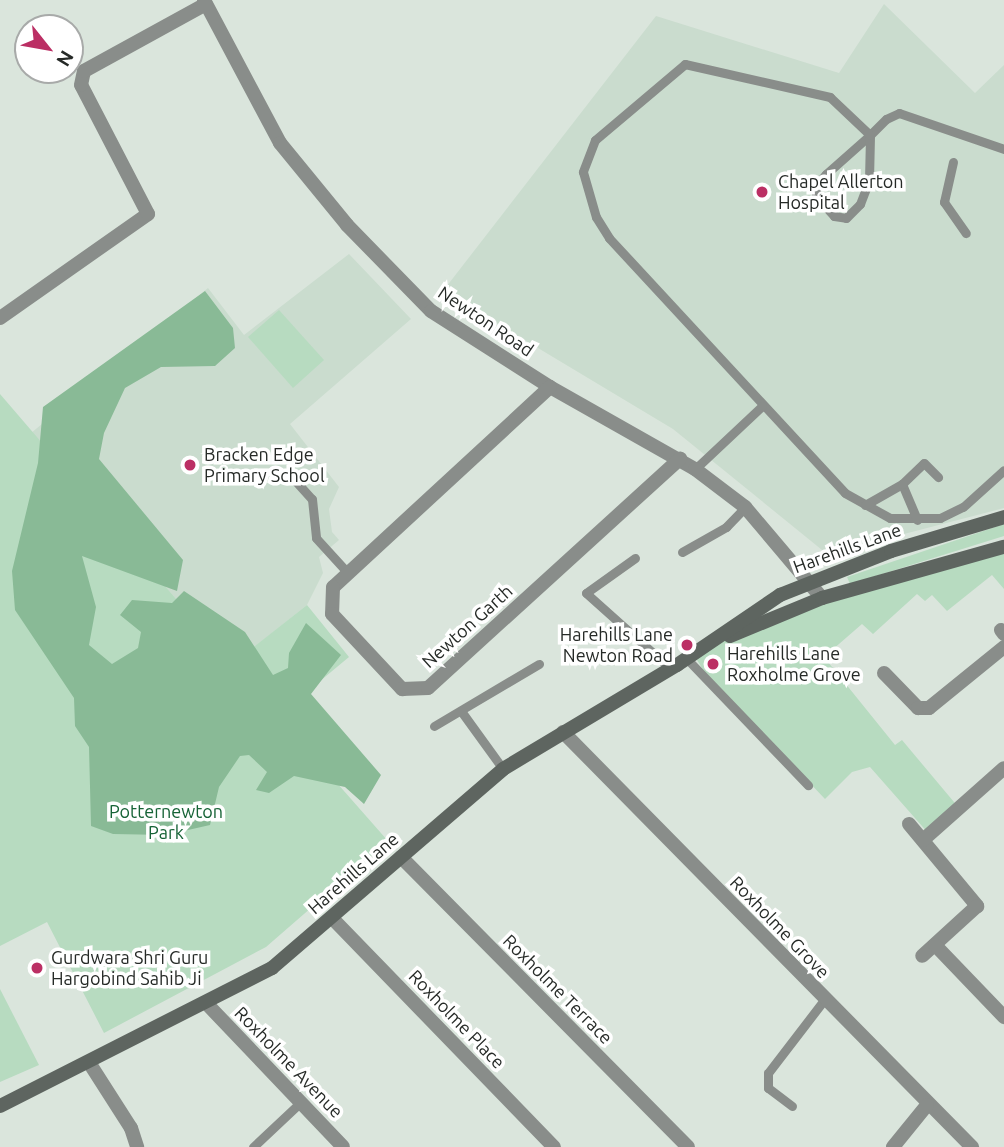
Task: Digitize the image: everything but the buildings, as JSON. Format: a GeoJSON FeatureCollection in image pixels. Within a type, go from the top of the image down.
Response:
{"type":"FeatureCollection","features":[{"type":"Feature","properties":{"kind":"main road","name":"Harehills Lane"},"geometry":{"type":"LineString","coordinates":[[0,1106],[207,1004],[272,968],[503,769],[687,659],[780,595],[810,580],[1004,517]]}},
{"type":"Feature","properties":{"kind":"main road","name":"Harehills Lane"},"geometry":{"type":"LineString","coordinates":[[715,641],[822,598],[1004,547]]}},
{"type":"Feature","properties":{"kind":"street"},"geometry":{"type":"LineString","coordinates":[[0,318],[149,214],[81,85],[84,71],[205,2]]}},
{"type":"Feature","properties":{"kind":"street","name":"Newton Road"},"geometry":{"type":"LineString","coordinates":[[205,2],[280,143],[347,225],[431,311],[550,387],[695,469],[745,507],[810,580],[822,598]]}},
{"type":"Feature","properties":{"kind":"street","name":"Newton Garth"},"geometry":{"type":"LineString","coordinates":[[550,387],[333,587],[332,614],[402,689],[428,688],[680,459]]}},
{"type":"Feature","properties":{"kind":"street"},"geometry":{"type":"LineString","coordinates":[[884,673],[918,708],[929,708],[1004,647]]}},
{"type":"Feature","properties":{"kind":"street","name":"Roxholme Grove"},"geometry":{"type":"LineString","coordinates":[[563,732],[927,1105],[972,1147]]}},
{"type":"Feature","properties":{"kind":"street"},"geometry":{"type":"LineString","coordinates":[[923,840],[1004,768]]}},
{"type":"Feature","properties":{"kind":"street"},"geometry":{"type":"LineString","coordinates":[[909,824],[977,906],[922,956]]}},
{"type":"Feature","properties":{"kind":"street","name":"Roxholme Terrace"},"geometry":{"type":"LineString","coordinates":[[401,857],[688,1147]]}},
{"type":"Feature","properties":{"kind":"street","name":"Roxholme Place"},"geometry":{"type":"LineString","coordinates":[[332,918],[554,1147]]}},
{"type":"Feature","properties":{"kind":"street"},"geometry":{"type":"LineString","coordinates":[[934,945],[1004,1017]]}},
{"type":"Feature","properties":{"kind":"street","name":"Roxholme Avenue"},"geometry":{"type":"LineString","coordinates":[[207,1004],[343,1147]]}},
{"type":"Feature","properties":{"kind":"street"},"geometry":{"type":"LineString","coordinates":[[90,1063],[131,1128],[137,1147]]}},
{"type":"Feature","properties":{"kind":"street"},"geometry":{"type":"LineString","coordinates":[[893,1147],[927,1105]]}},
{"type":"Feature","properties":{"kind":"lane"},"geometry":{"type":"LineString","coordinates":[[1004,149],[899,113],[870,135],[816,186],[816,196],[834,216],[846,218],[860,204],[869,180],[870,135],[830,97],[685,64],[595,140],[583,172],[596,217],[762,406],[845,493],[890,518],[917,520],[940,517],[963,507],[1004,470]]}},
{"type":"Feature","properties":{"kind":"lane"},"geometry":{"type":"LineString","coordinates":[[953,162],[944,202],[966,233]]}},
{"type":"Feature","properties":{"kind":"lane"},"geometry":{"type":"LineString","coordinates":[[695,469],[762,406]]}},
{"type":"Feature","properties":{"kind":"lane"},"geometry":{"type":"LineString","coordinates":[[865,505],[902,484],[924,463],[938,477]]}},
{"type":"Feature","properties":{"kind":"lane"},"geometry":{"type":"LineString","coordinates":[[291,475],[312,499],[316,538],[348,573]]}},
{"type":"Feature","properties":{"kind":"lane"},"geometry":{"type":"LineString","coordinates":[[902,484],[917,520]]}},
{"type":"Feature","properties":{"kind":"lane"},"geometry":{"type":"LineString","coordinates":[[682,552],[726,527],[745,507]]}},
{"type":"Feature","properties":{"kind":"lane"},"geometry":{"type":"LineString","coordinates":[[635,558],[586,593],[671,669]]}},
{"type":"Feature","properties":{"kind":"lane"},"geometry":{"type":"LineString","coordinates":[[687,659],[808,785]]}},
{"type":"Feature","properties":{"kind":"lane"},"geometry":{"type":"LineString","coordinates":[[434,726],[539,664]]}},
{"type":"Feature","properties":{"kind":"lane"},"geometry":{"type":"LineString","coordinates":[[460,711],[503,769]]}},
{"type":"Feature","properties":{"kind":"lane"},"geometry":{"type":"LineString","coordinates":[[792,1106],[768,1088],[768,1073],[824,1000]]}},
{"type":"Feature","properties":{"kind":"lane"},"geometry":{"type":"LineString","coordinates":[[253,1147],[301,1102]]}},
{"type":"Feature","properties":{"kind":"shaded area","name":"Chapel Allerton Hospital"},"geometry":{"type":"Polygon","coordinates":[[[884,4],[975,93],[1004,65],[1004,508],[827,554],[673,429],[443,291],[656,16],[839,73],[884,4]]]}},
{"type":"Feature","properties":{"kind":"shaded area","name":"Bracken Edge Primary School"},"geometry":{"type":"Polygon","coordinates":[[[349,254],[411,319],[290,424],[339,487],[329,509],[332,532],[339,540],[319,557],[323,573],[307,605],[233,664],[31,433],[208,288],[244,335],[349,254]]]}},
{"type":"Feature","properties":{"kind":"green space"},"geometry":{"type":"Polygon","coordinates":[[[205,291],[233,328],[235,348],[215,366],[161,367],[125,388],[104,433],[99,459],[183,560],[177,591],[82,556],[96,607],[89,645],[112,664],[138,648],[141,632],[120,615],[132,600],[172,603],[184,591],[245,632],[273,675],[288,668],[289,653],[306,623],[341,655],[311,694],[381,775],[364,804],[345,787],[294,776],[269,793],[256,790],[267,772],[249,755],[240,756],[219,787],[210,825],[166,835],[113,834],[91,826],[89,747],[75,726],[74,698],[15,610],[12,571],[38,463],[43,407],[205,291]]]}},
{"type":"Feature","properties":{"kind":"green space"},"geometry":{"type":"Polygon","coordinates":[[[279,310],[324,360],[293,388],[248,337],[279,310]]]}},
{"type":"Feature","properties":{"kind":"green space","name":"Potternewton Park"},"geometry":{"type":"Polygon","coordinates":[[[0,394],[232,664],[307,605],[349,657],[278,716],[388,841],[266,947],[104,1033],[47,922],[0,946],[0,394]]]}},
{"type":"Feature","properties":{"kind":"green space"},"geometry":{"type":"Polygon","coordinates":[[[1004,524],[1004,536],[850,584],[847,577],[1004,524]]]}},
{"type":"Feature","properties":{"kind":"green space"},"geometry":{"type":"Polygon","coordinates":[[[1004,547],[1004,589],[992,575],[947,611],[932,595],[925,601],[917,594],[873,634],[862,624],[824,657],[895,745],[902,740],[959,808],[929,834],[870,767],[852,772],[825,799],[705,673],[694,655],[796,608],[1004,547]]]}},
{"type":"Feature","properties":{"kind":"green space"},"geometry":{"type":"Polygon","coordinates":[[[0,989],[39,1065],[0,1082],[0,989]]]}},
{"type":"Feature","properties":{"kind":"place","name":"Chapel Allerton Hospital"},"geometry":{"type":"Point","coordinates":[762,192]}},
{"type":"Feature","properties":{"kind":"place","name":"Bracken Edge Primary School"},"geometry":{"type":"Point","coordinates":[190,465]}},
{"type":"Feature","properties":{"kind":"place","name":"Harehills Lane Newton Road"},"geometry":{"type":"Point","coordinates":[687,645]}},
{"type":"Feature","properties":{"kind":"place","name":"Harehills Lane Roxholme Grove"},"geometry":{"type":"Point","coordinates":[713,664]}},
{"type":"Feature","properties":{"kind":"place","name":"Gurdwara Shri Guru Hargobind Sahib Ji"},"geometry":{"type":"Point","coordinates":[37,968]}}]}
